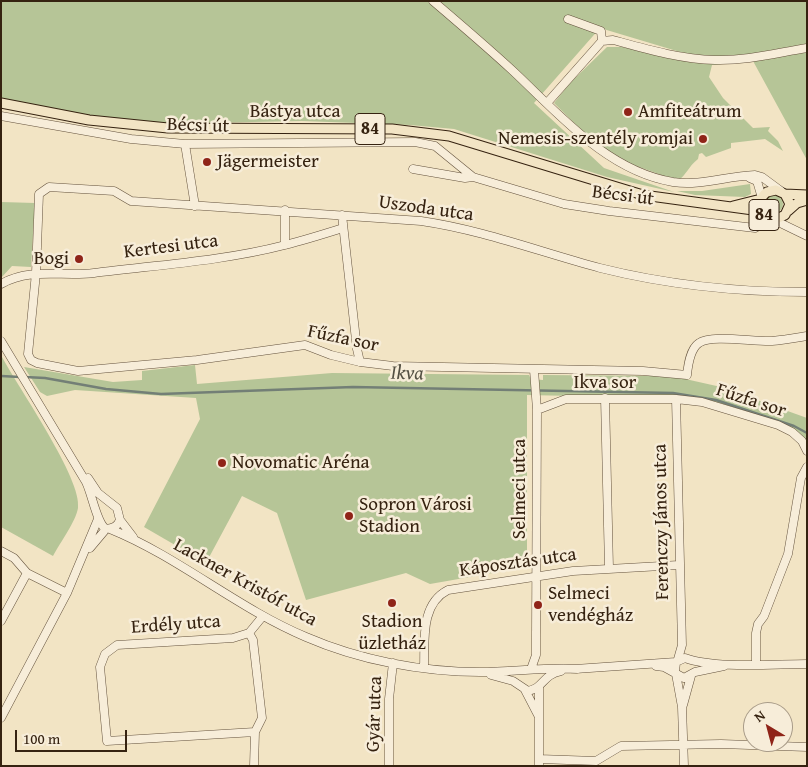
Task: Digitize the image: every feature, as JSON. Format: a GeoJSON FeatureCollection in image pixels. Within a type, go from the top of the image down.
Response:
{"type":"FeatureCollection","features":[{"type":"Feature","properties":{"kind":"main road","name":"Bástya utca"},"geometry":{"type":"LineString","coordinates":[[1,103],[89,120],[168,128],[392,129],[426,132],[462,140],[643,195],[753,210],[769,218]]}},
{"type":"Feature","properties":{"kind":"main road","name":"84"},"geometry":{"type":"LineString","coordinates":[[807,195],[770,191],[761,198],[760,208],[769,218],[781,218],[797,203],[807,200]]}},
{"type":"Feature","properties":{"kind":"main road","name":"84"},"geometry":{"type":"LineString","coordinates":[[783,193],[790,204],[788,212]]}},
{"type":"Feature","properties":{"kind":"main road","name":"Bástya utca"},"geometry":{"type":"LineString","coordinates":[[730,207],[761,198]]}},
{"type":"Feature","properties":{"kind":"street"},"geometry":{"type":"LineString","coordinates":[[434,2],[484,44],[604,153],[644,173],[663,180],[691,184],[755,175],[762,177],[783,193]]}},
{"type":"Feature","properties":{"kind":"street"},"geometry":{"type":"LineString","coordinates":[[568,19],[601,31],[602,41]]}},
{"type":"Feature","properties":{"kind":"street"},"geometry":{"type":"LineString","coordinates":[[547,103],[602,41],[613,40],[681,57],[715,60],[747,59],[807,48]]}},
{"type":"Feature","properties":{"kind":"street","name":"Bécsi út"},"geometry":{"type":"LineString","coordinates":[[1,116],[94,133],[185,144],[415,142],[435,146],[473,177],[564,204],[755,228],[769,218]]}},
{"type":"Feature","properties":{"kind":"street"},"geometry":{"type":"LineString","coordinates":[[185,144],[195,206]]}},
{"type":"Feature","properties":{"kind":"street","name":"Bécsi út"},"geometry":{"type":"LineString","coordinates":[[412,169],[465,178],[473,177]]}},
{"type":"Feature","properties":{"kind":"street"},"geometry":{"type":"LineString","coordinates":[[738,178],[753,178],[757,181],[761,198]]}},
{"type":"Feature","properties":{"kind":"street","name":"Uszoda utca"},"geometry":{"type":"LineString","coordinates":[[36,273],[39,194],[49,187],[114,191],[131,201],[285,210],[421,221],[456,226],[598,267],[675,284],[807,292]]}},
{"type":"Feature","properties":{"kind":"street"},"geometry":{"type":"LineString","coordinates":[[285,210],[285,245]]}},
{"type":"Feature","properties":{"kind":"street"},"geometry":{"type":"LineString","coordinates":[[788,212],[789,222],[798,232]]}},
{"type":"Feature","properties":{"kind":"street"},"geometry":{"type":"LineString","coordinates":[[342,215],[356,349],[360,362]]}},
{"type":"Feature","properties":{"kind":"street"},"geometry":{"type":"LineString","coordinates":[[769,218],[807,236]]}},
{"type":"Feature","properties":{"kind":"street","name":"Kertesi utca"},"geometry":{"type":"LineString","coordinates":[[1,284],[11,278],[36,273],[90,273],[236,255],[285,245],[343,228]]}},
{"type":"Feature","properties":{"kind":"street","name":"Fűzfa sor"},"geometry":{"type":"LineString","coordinates":[[36,273],[28,354],[31,360],[37,363],[78,370],[197,360],[305,345],[332,355],[360,362],[393,366],[643,371],[687,375],[688,366],[697,344],[712,338],[748,342],[773,341],[807,336]]}},
{"type":"Feature","properties":{"kind":"street","name":"Lackner Kristóf utca"},"geometry":{"type":"LineString","coordinates":[[1,341],[69,452],[93,496],[98,517],[108,529],[146,546]]}},
{"type":"Feature","properties":{"kind":"street","name":"Selmeci utca"},"geometry":{"type":"LineString","coordinates":[[531,669],[536,654],[537,410],[534,370]]}},
{"type":"Feature","properties":{"kind":"street"},"geometry":{"type":"LineString","coordinates":[[605,398],[609,568]]}},
{"type":"Feature","properties":{"kind":"street","name":"Ikva sor"},"geometry":{"type":"LineString","coordinates":[[537,410],[566,399],[676,399]]}},
{"type":"Feature","properties":{"kind":"street","name":"Fűzfa sor"},"geometry":{"type":"LineString","coordinates":[[676,399],[702,402],[778,425],[792,432],[802,441],[807,451]]}},
{"type":"Feature","properties":{"kind":"street","name":"Ferenczy János utca"},"geometry":{"type":"LineString","coordinates":[[676,399],[682,645],[677,661]]}},
{"type":"Feature","properties":{"kind":"street","name":"Lackner Kristóf utca"},"geometry":{"type":"LineString","coordinates":[[69,452],[98,493],[117,508],[120,520],[130,534],[146,546],[263,616],[330,647],[393,663],[477,672],[578,669],[690,660],[736,664],[807,664]]}},
{"type":"Feature","properties":{"kind":"street"},"geometry":{"type":"LineString","coordinates":[[756,664],[758,624],[764,616],[788,554],[801,478],[807,467]]}},
{"type":"Feature","properties":{"kind":"street"},"geometry":{"type":"LineString","coordinates":[[798,495],[807,478]]}},
{"type":"Feature","properties":{"kind":"street"},"geometry":{"type":"LineString","coordinates":[[1,718],[67,593],[102,507],[112,505]]}},
{"type":"Feature","properties":{"kind":"street"},"geometry":{"type":"LineString","coordinates":[[80,564],[95,540],[108,529],[115,527],[120,520]]}},
{"type":"Feature","properties":{"kind":"street"},"geometry":{"type":"LineString","coordinates":[[1,551],[14,558],[27,573],[67,593]]}},
{"type":"Feature","properties":{"kind":"street","name":"Káposztás utca"},"geometry":{"type":"LineString","coordinates":[[424,667],[427,618],[433,603],[448,590],[536,576],[609,568],[679,565]]}},
{"type":"Feature","properties":{"kind":"street"},"geometry":{"type":"LineString","coordinates":[[1,621],[27,573]]}},
{"type":"Feature","properties":{"kind":"street"},"geometry":{"type":"LineString","coordinates":[[254,766],[255,732],[262,718],[252,640],[249,633],[263,616]]}},
{"type":"Feature","properties":{"kind":"street","name":"Erdély utca"},"geometry":{"type":"LineString","coordinates":[[249,633],[233,638],[117,645],[106,654],[100,667],[107,741],[255,732]]}},
{"type":"Feature","properties":{"kind":"street","name":"Selmeci utca"},"geometry":{"type":"LineString","coordinates":[[536,638],[540,669],[539,762]]}},
{"type":"Feature","properties":{"kind":"street","name":"Ferenczy János utca"},"geometry":{"type":"LineString","coordinates":[[682,645],[690,660]]}},
{"type":"Feature","properties":{"kind":"street"},"geometry":{"type":"LineString","coordinates":[[682,707],[695,665],[690,660]]}},
{"type":"Feature","properties":{"kind":"street"},"geometry":{"type":"LineString","coordinates":[[677,661],[675,673],[682,707],[684,766]]}},
{"type":"Feature","properties":{"kind":"street","name":"Gyár utca"},"geometry":{"type":"LineString","coordinates":[[389,766],[389,709],[393,663]]}},
{"type":"Feature","properties":{"kind":"street","name":"Lackner Kristóf utca"},"geometry":{"type":"LineString","coordinates":[[640,665],[664,667],[684,678],[693,674],[736,664]]}},
{"type":"Feature","properties":{"kind":"street"},"geometry":{"type":"LineString","coordinates":[[531,669],[540,684]]}},
{"type":"Feature","properties":{"kind":"street","name":"Lackner Kristóf utca"},"geometry":{"type":"LineString","coordinates":[[477,672],[506,678],[531,690],[552,673],[578,669]]}},
{"type":"Feature","properties":{"kind":"street"},"geometry":{"type":"LineString","coordinates":[[522,672],[519,676],[522,687]]}},
{"type":"Feature","properties":{"kind":"street","name":"Selmeci utca"},"geometry":{"type":"LineString","coordinates":[[522,687],[539,717]]}},
{"type":"Feature","properties":{"kind":"street"},"geometry":{"type":"LineString","coordinates":[[1,713],[7,704]]}},
{"type":"Feature","properties":{"kind":"street"},"geometry":{"type":"LineString","coordinates":[[539,762],[596,761],[621,746],[683,744],[807,747]]}},
{"type":"Feature","properties":{"kind":"green space"},"geometry":{"type":"Polygon","coordinates":[[[1,1],[807,1],[807,160],[753,61],[712,65],[709,77],[723,98],[753,128],[770,127],[768,131],[778,141],[783,151],[765,139],[731,143],[731,148],[706,157],[702,153],[699,154],[698,159],[678,181],[628,163],[593,142],[554,103],[570,83],[607,47],[622,47],[709,64],[690,55],[600,28],[534,103],[604,168],[674,192],[607,177],[454,129],[410,125],[302,121],[152,124],[74,113],[1,99],[1,1]]]}},
{"type":"Feature","properties":{"kind":"green space"},"geometry":{"type":"Polygon","coordinates":[[[750,184],[751,194],[745,197],[695,195],[677,191],[702,191],[750,184]]]}},
{"type":"Feature","properties":{"kind":"green space"},"geometry":{"type":"Polygon","coordinates":[[[774,195],[780,198],[783,204],[780,210],[774,213],[768,210],[765,204],[768,198],[774,195]]]}},
{"type":"Feature","properties":{"kind":"green space"},"geometry":{"type":"Polygon","coordinates":[[[1,202],[35,203],[31,267],[12,266],[1,278],[1,202]]]}},
{"type":"Feature","properties":{"kind":"green space"},"geometry":{"type":"Polygon","coordinates":[[[2,357],[48,433],[77,495],[77,513],[53,556],[1,527],[2,357]]]}},
{"type":"Feature","properties":{"kind":"green space"},"geometry":{"type":"Polygon","coordinates":[[[195,365],[197,384],[332,373],[529,375],[531,379],[543,380],[543,375],[672,376],[721,387],[807,418],[807,446],[791,430],[695,402],[669,398],[527,395],[527,567],[430,584],[406,573],[306,600],[277,513],[242,496],[206,563],[144,527],[200,419],[196,398],[75,390],[47,396],[40,392],[24,367],[113,382],[142,380],[142,371],[195,365]]]}},
{"type":"Feature","properties":{"kind":"waterway","name":"Ikva"},"geometry":{"type":"LineString","coordinates":[[1,376],[20,377]]}},
{"type":"Feature","properties":{"kind":"waterway","name":"Ikva"},"geometry":{"type":"LineString","coordinates":[[25,377],[45,378],[106,389],[161,394],[353,387],[673,393],[716,400],[794,426],[807,433]]}},
{"type":"Feature","properties":{"kind":"place","name":"Amfiteátrum"},"geometry":{"type":"Point","coordinates":[628,112]}},
{"type":"Feature","properties":{"kind":"place","name":"Nemesis-szentély romjai"},"geometry":{"type":"Point","coordinates":[703,139]}},
{"type":"Feature","properties":{"kind":"place","name":"Jägermeister"},"geometry":{"type":"Point","coordinates":[207,162]}},
{"type":"Feature","properties":{"kind":"place","name":"Bogi"},"geometry":{"type":"Point","coordinates":[79,259]}},
{"type":"Feature","properties":{"kind":"place","name":"Novomatic Aréna"},"geometry":{"type":"Point","coordinates":[222,463]}},
{"type":"Feature","properties":{"kind":"place","name":"Sopron Városi Stadion"},"geometry":{"type":"Point","coordinates":[349,516]}},
{"type":"Feature","properties":{"kind":"place","name":"Stadion üzletház"},"geometry":{"type":"Point","coordinates":[392,603]}},
{"type":"Feature","properties":{"kind":"place","name":"Selmeci vendégház"},"geometry":{"type":"Point","coordinates":[538,605]}}]}
